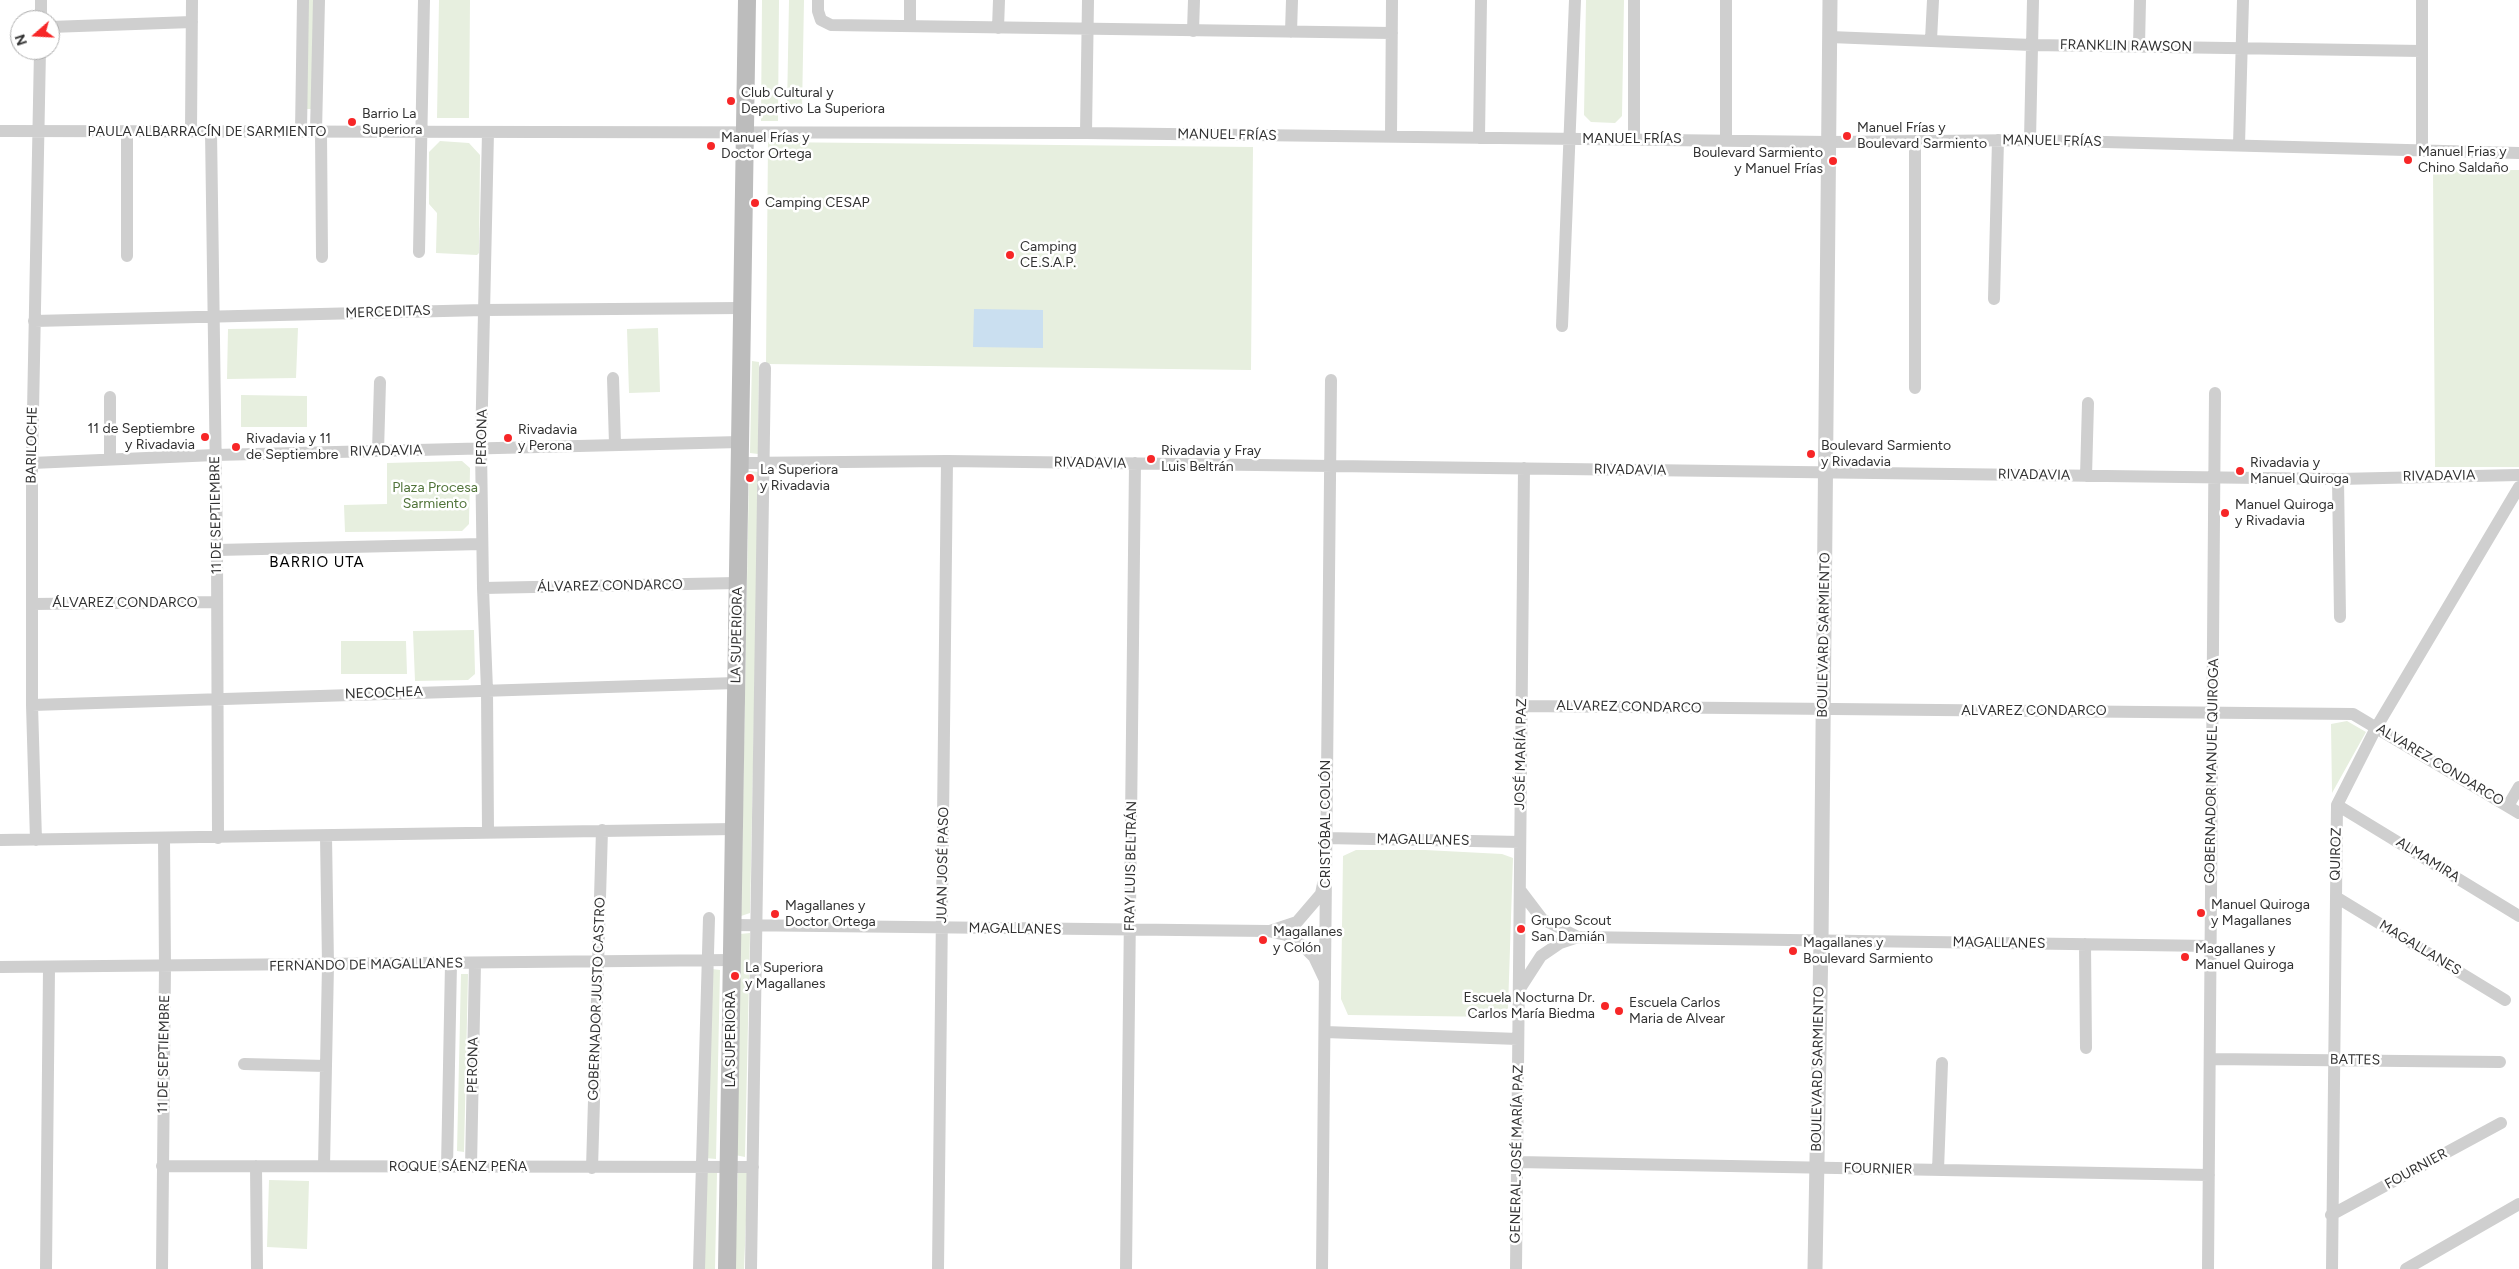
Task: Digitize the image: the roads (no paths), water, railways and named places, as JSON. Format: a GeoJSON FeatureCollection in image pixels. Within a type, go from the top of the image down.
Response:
{"type":"FeatureCollection","features":[{"type":"Feature","properties":{"kind":"main road","name":"LA SUPERIORA"},"geometry":{"type":"LineString","coordinates":[[727,1269],[747,0]]}},
{"type":"Feature","properties":{"kind":"street"},"geometry":{"type":"LineString","coordinates":[[191,131],[192,0]]}},
{"type":"Feature","properties":{"kind":"street"},"geometry":{"type":"LineString","coordinates":[[300,132],[303,0]]}},
{"type":"Feature","properties":{"kind":"street"},"geometry":{"type":"LineString","coordinates":[[319,0],[319,132],[322,257]]}},
{"type":"Feature","properties":{"kind":"street"},"geometry":{"type":"LineString","coordinates":[[419,252],[424,0]]}},
{"type":"Feature","properties":{"kind":"street"},"geometry":{"type":"LineString","coordinates":[[818,0],[818,11],[821,20],[830,25],[1392,34]]}},
{"type":"Feature","properties":{"kind":"street"},"geometry":{"type":"LineString","coordinates":[[910,0],[910,26]]}},
{"type":"Feature","properties":{"kind":"street"},"geometry":{"type":"LineString","coordinates":[[998,28],[999,0]]}},
{"type":"Feature","properties":{"kind":"street"},"geometry":{"type":"LineString","coordinates":[[1086,133],[1088,0]]}},
{"type":"Feature","properties":{"kind":"street"},"geometry":{"type":"LineString","coordinates":[[1193,31],[1194,0]]}},
{"type":"Feature","properties":{"kind":"street"},"geometry":{"type":"LineString","coordinates":[[1292,0],[1292,32]]}},
{"type":"Feature","properties":{"kind":"street"},"geometry":{"type":"LineString","coordinates":[[1391,136],[1392,0]]}},
{"type":"Feature","properties":{"kind":"street"},"geometry":{"type":"LineString","coordinates":[[1479,138],[1481,0]]}},
{"type":"Feature","properties":{"kind":"street"},"geometry":{"type":"LineString","coordinates":[[1562,326],[1571,138],[1575,0]]}},
{"type":"Feature","properties":{"kind":"street"},"geometry":{"type":"LineString","coordinates":[[1634,0],[1634,139]]}},
{"type":"Feature","properties":{"kind":"street"},"geometry":{"type":"LineString","coordinates":[[1726,0],[1726,140]]}},
{"type":"Feature","properties":{"kind":"street","name":"BOULEVARD SARMIENTO"},"geometry":{"type":"LineString","coordinates":[[1815,1269],[1826,472],[1830,0]]}},
{"type":"Feature","properties":{"kind":"street"},"geometry":{"type":"LineString","coordinates":[[1931,40],[1933,0]]}},
{"type":"Feature","properties":{"kind":"street"},"geometry":{"type":"LineString","coordinates":[[2030,140],[2033,0]]}},
{"type":"Feature","properties":{"kind":"street"},"geometry":{"type":"LineString","coordinates":[[2139,46],[2140,0]]}},
{"type":"Feature","properties":{"kind":"street"},"geometry":{"type":"LineString","coordinates":[[2239,145],[2243,0]]}},
{"type":"Feature","properties":{"kind":"street"},"geometry":{"type":"LineString","coordinates":[[2422,0],[2422,151]]}},
{"type":"Feature","properties":{"kind":"street"},"geometry":{"type":"LineString","coordinates":[[60,27],[192,22]]}},
{"type":"Feature","properties":{"kind":"street","name":"FRANKLIN RAWSON"},"geometry":{"type":"LineString","coordinates":[[1830,38],[2032,45],[2422,51]]}},
{"type":"Feature","properties":{"kind":"street","name":"BARILOCHE"},"geometry":{"type":"LineString","coordinates":[[36,840],[32,706],[32,463],[40,60]]}},
{"type":"Feature","properties":{"kind":"street","name":"PAULA ALBARRACÍN DE SARMIENTO"},"geometry":{"type":"LineString","coordinates":[[0,130],[745,132]]}},
{"type":"Feature","properties":{"kind":"street"},"geometry":{"type":"LineString","coordinates":[[127,131],[127,256]]}},
{"type":"Feature","properties":{"kind":"street","name":"11 DE SEPTIEMBRE"},"geometry":{"type":"LineString","coordinates":[[211,131],[217,550],[218,838]]}},
{"type":"Feature","properties":{"kind":"street","name":"PERONA"},"geometry":{"type":"LineString","coordinates":[[488,132],[481,448],[483,588],[488,690],[488,832]]}},
{"type":"Feature","properties":{"kind":"street","name":"MANUEL FRÍAS"},"geometry":{"type":"LineString","coordinates":[[745,132],[1086,133],[1829,142],[2030,140],[2519,153]]}},
{"type":"Feature","properties":{"kind":"street"},"geometry":{"type":"LineString","coordinates":[[1994,299],[1998,140]]}},
{"type":"Feature","properties":{"kind":"street"},"geometry":{"type":"LineString","coordinates":[[1915,141],[1915,388]]}},
{"type":"Feature","properties":{"kind":"street","name":"MERCEDITAS"},"geometry":{"type":"LineString","coordinates":[[34,321],[484,310],[742,308]]}},
{"type":"Feature","properties":{"kind":"street"},"geometry":{"type":"LineString","coordinates":[[751,1269],[765,368]]}},
{"type":"Feature","properties":{"kind":"street"},"geometry":{"type":"LineString","coordinates":[[612,378],[614,444]]}},
{"type":"Feature","properties":{"kind":"street","name":"CRISTÓBAL COLÓN"},"geometry":{"type":"LineString","coordinates":[[1322,1269],[1331,380]]}},
{"type":"Feature","properties":{"kind":"street"},"geometry":{"type":"LineString","coordinates":[[378,451],[380,382]]}},
{"type":"Feature","properties":{"kind":"street","name":"GOBERNADOR MANUEL QUIROGA"},"geometry":{"type":"LineString","coordinates":[[2208,1269],[2215,393]]}},
{"type":"Feature","properties":{"kind":"street"},"geometry":{"type":"LineString","coordinates":[[110,397],[110,460]]}},
{"type":"Feature","properties":{"kind":"street"},"geometry":{"type":"LineString","coordinates":[[2086,476],[2088,403]]}},
{"type":"Feature","properties":{"kind":"street","name":"RIVADAVIA"},"geometry":{"type":"LineString","coordinates":[[32,463],[215,455],[740,442]]}},
{"type":"Feature","properties":{"kind":"street","name":"RIVADAVIA"},"geometry":{"type":"LineString","coordinates":[[740,463],[947,461],[2338,479],[2519,475]]}},
{"type":"Feature","properties":{"kind":"street","name":"JUAN JOSÉ PASO"},"geometry":{"type":"LineString","coordinates":[[938,1269],[947,461]]}},
{"type":"Feature","properties":{"kind":"street","name":"FRAY LUIS BELTRÁN"},"geometry":{"type":"LineString","coordinates":[[1126,1269],[1135,463]]}},
{"type":"Feature","properties":{"kind":"street","name":"JOSÉ MARÍA PAZ"},"geometry":{"type":"LineString","coordinates":[[1518,1039],[1524,468]]}},
{"type":"Feature","properties":{"kind":"street"},"geometry":{"type":"LineString","coordinates":[[2338,479],[2340,617]]}},
{"type":"Feature","properties":{"kind":"street","name":"QUIROZ"},"geometry":{"type":"LineString","coordinates":[[2332,1269],[2331,1215],[2337,805],[2376,728],[2519,487]]}},
{"type":"Feature","properties":{"kind":"street"},"geometry":{"type":"LineString","coordinates":[[217,550],[482,544]]}},
{"type":"Feature","properties":{"kind":"street","name":"ÁLVAREZ CONDARCO"},"geometry":{"type":"LineString","coordinates":[[483,588],[737,583]]}},
{"type":"Feature","properties":{"kind":"street","name":"ÁLVAREZ CONDARCO"},"geometry":{"type":"LineString","coordinates":[[32,604],[217,602]]}},
{"type":"Feature","properties":{"kind":"street","name":"NECOCHEA"},"geometry":{"type":"LineString","coordinates":[[32,706],[736,683]]}},
{"type":"Feature","properties":{"kind":"street","name":"ALVAREZ CONDARCO"},"geometry":{"type":"LineString","coordinates":[[1522,706],[2353,714],[2514,810]]}},
{"type":"Feature","properties":{"kind":"street"},"geometry":{"type":"LineString","coordinates":[[2514,810],[2519,788]]}},
{"type":"Feature","properties":{"kind":"street","name":"ALMAMIRA"},"geometry":{"type":"LineString","coordinates":[[2337,805],[2519,916]]}},
{"type":"Feature","properties":{"kind":"street"},"geometry":{"type":"LineString","coordinates":[[0,840],[734,829]]}},
{"type":"Feature","properties":{"kind":"street","name":"GOBERNADOR JUSTO CASTRO"},"geometry":{"type":"LineString","coordinates":[[592,1168],[602,830]]}},
{"type":"Feature","properties":{"kind":"street"},"geometry":{"type":"LineString","coordinates":[[324,1166],[328,965],[326,836]]}},
{"type":"Feature","properties":{"kind":"street","name":"11 DE SEPTIEMBRE"},"geometry":{"type":"LineString","coordinates":[[162,1269],[166,967],[164,838]]}},
{"type":"Feature","properties":{"kind":"street","name":"MAGALLANES"},"geometry":{"type":"LineString","coordinates":[[1326,838],[1520,842]]}},
{"type":"Feature","properties":{"kind":"street","name":"MAGALLANES"},"geometry":{"type":"LineString","coordinates":[[1268,931],[1297,922],[1321,894],[1326,875]]}},
{"type":"Feature","properties":{"kind":"street"},"geometry":{"type":"LineString","coordinates":[[1520,890],[1542,919],[1578,937]]}},
{"type":"Feature","properties":{"kind":"street","name":"MAGALLANES"},"geometry":{"type":"LineString","coordinates":[[2336,897],[2505,1000]]}},
{"type":"Feature","properties":{"kind":"street"},"geometry":{"type":"LineString","coordinates":[[699,1269],[709,918]]}},
{"type":"Feature","properties":{"kind":"street","name":"MAGALLANES"},"geometry":{"type":"LineString","coordinates":[[732,925],[1268,931],[1286,935],[1302,946],[1314,957],[1326,982]]}},
{"type":"Feature","properties":{"kind":"street"},"geometry":{"type":"LineString","coordinates":[[1519,991],[1529,971],[1541,956],[1560,943],[1578,937]]}},
{"type":"Feature","properties":{"kind":"street","name":"MAGALLANES"},"geometry":{"type":"LineString","coordinates":[[1578,937],[2211,946]]}},
{"type":"Feature","properties":{"kind":"street"},"geometry":{"type":"LineString","coordinates":[[2085,944],[2086,1048]]}},
{"type":"Feature","properties":{"kind":"street","name":"FERNANDO DE MAGALLANES"},"geometry":{"type":"LineString","coordinates":[[0,967],[166,967],[732,960]]}},
{"type":"Feature","properties":{"kind":"street","name":"PERONA"},"geometry":{"type":"LineString","coordinates":[[471,1167],[475,963]]}},
{"type":"Feature","properties":{"kind":"street","name":"PERONA"},"geometry":{"type":"LineString","coordinates":[[447,1167],[451,964]]}},
{"type":"Feature","properties":{"kind":"street"},"geometry":{"type":"LineString","coordinates":[[46,1269],[50,968]]}},
{"type":"Feature","properties":{"kind":"street"},"geometry":{"type":"LineString","coordinates":[[1325,1032],[1518,1039]]}},
{"type":"Feature","properties":{"kind":"street","name":"GENERAL JOSÉ MARÍA PAZ"},"geometry":{"type":"LineString","coordinates":[[1516,1269],[1518,1039]]}},
{"type":"Feature","properties":{"kind":"street","name":"BATTES"},"geometry":{"type":"LineString","coordinates":[[2210,1058],[2500,1062]]}},
{"type":"Feature","properties":{"kind":"street"},"geometry":{"type":"LineString","coordinates":[[1938,1170],[1942,1063]]}},
{"type":"Feature","properties":{"kind":"street"},"geometry":{"type":"LineString","coordinates":[[244,1064],[326,1066]]}},
{"type":"Feature","properties":{"kind":"street","name":"FOURNIER"},"geometry":{"type":"LineString","coordinates":[[2331,1215],[2501,1123]]}},
{"type":"Feature","properties":{"kind":"street","name":"FOURNIER"},"geometry":{"type":"LineString","coordinates":[[1517,1162],[2209,1175]]}},
{"type":"Feature","properties":{"kind":"street","name":"ROQUE SÁENZ PEÑA"},"geometry":{"type":"LineString","coordinates":[[162,1166],[753,1167]]}},
{"type":"Feature","properties":{"kind":"street"},"geometry":{"type":"LineString","coordinates":[[256,1166],[257,1269]]}},
{"type":"Feature","properties":{"kind":"street"},"geometry":{"type":"LineString","coordinates":[[2406,1269],[2519,1204]]}},
{"type":"Feature","properties":{"kind":"water"},"geometry":{"type":"Polygon","coordinates":[[[974,309],[1043,310],[1043,348],[973,347],[974,309]]]}},
{"type":"Feature","properties":{"kind":"place","name":"Club Cultural y Deportivo La Superiora"},"geometry":{"type":"Point","coordinates":[731,101]}},
{"type":"Feature","properties":{"kind":"place","name":"Barrio La Superiora"},"geometry":{"type":"Point","coordinates":[352,122]}},
{"type":"Feature","properties":{"kind":"place","name":"Manuel Frías y Boulevard Sarmiento"},"geometry":{"type":"Point","coordinates":[1847,136]}},
{"type":"Feature","properties":{"kind":"place","name":"Manuel Frías y Doctor Ortega"},"geometry":{"type":"Point","coordinates":[711,146]}},
{"type":"Feature","properties":{"kind":"place","name":"Manuel Frias y Chino Saldaño"},"geometry":{"type":"Point","coordinates":[2408,160]}},
{"type":"Feature","properties":{"kind":"place","name":"Boulevard Sarmiento y Manuel Frías"},"geometry":{"type":"Point","coordinates":[1833,161]}},
{"type":"Feature","properties":{"kind":"place","name":"Camping CESAP"},"geometry":{"type":"Point","coordinates":[755,203]}},
{"type":"Feature","properties":{"kind":"place","name":"Camping CE.S.A.P."},"geometry":{"type":"Point","coordinates":[1010,255]}},
{"type":"Feature","properties":{"kind":"place","name":"11 de Septiembre y Rivadavia"},"geometry":{"type":"Point","coordinates":[205,437]}},
{"type":"Feature","properties":{"kind":"place","name":"Rivadavia y Perona"},"geometry":{"type":"Point","coordinates":[508,438]}},
{"type":"Feature","properties":{"kind":"place","name":"Rivadavia y 11 de Septiembre"},"geometry":{"type":"Point","coordinates":[236,447]}},
{"type":"Feature","properties":{"kind":"place","name":"Boulevard Sarmiento y Rivadavia"},"geometry":{"type":"Point","coordinates":[1811,454]}},
{"type":"Feature","properties":{"kind":"place","name":"Rivadavia y Fray Luis Beltrán"},"geometry":{"type":"Point","coordinates":[1151,459]}},
{"type":"Feature","properties":{"kind":"place","name":"Rivadavia y Manuel Quiroga"},"geometry":{"type":"Point","coordinates":[2240,471]}},
{"type":"Feature","properties":{"kind":"place","name":"La Superiora y Rivadavia"},"geometry":{"type":"Point","coordinates":[750,478]}},
{"type":"Feature","properties":{"kind":"place","name":"Manuel Quiroga y Rivadavia"},"geometry":{"type":"Point","coordinates":[2225,513]}},
{"type":"Feature","properties":{"kind":"place","name":"Manuel Quiroga y Magallanes"},"geometry":{"type":"Point","coordinates":[2201,913]}},
{"type":"Feature","properties":{"kind":"place","name":"Magallanes y Doctor Ortega"},"geometry":{"type":"Point","coordinates":[775,914]}},
{"type":"Feature","properties":{"kind":"place","name":"Grupo Scout San Damián"},"geometry":{"type":"Point","coordinates":[1521,929]}},
{"type":"Feature","properties":{"kind":"place","name":"Magallanes y Colón"},"geometry":{"type":"Point","coordinates":[1263,940]}},
{"type":"Feature","properties":{"kind":"place","name":"Magallanes y Boulevard Sarmiento"},"geometry":{"type":"Point","coordinates":[1793,951]}},
{"type":"Feature","properties":{"kind":"place","name":"Magallanes y Manuel Quiroga"},"geometry":{"type":"Point","coordinates":[2185,957]}},
{"type":"Feature","properties":{"kind":"place","name":"La Superiora y Magallanes"},"geometry":{"type":"Point","coordinates":[735,976]}},
{"type":"Feature","properties":{"kind":"place","name":"Escuela Nocturna Dr. Carlos María Biedma"},"geometry":{"type":"Point","coordinates":[1605,1006]}},
{"type":"Feature","properties":{"kind":"place","name":"Escuela Carlos Maria de Alvear"},"geometry":{"type":"Point","coordinates":[1619,1011]}},
{"type":"Feature","properties":{"kind":"district","name":"BARRIO UTA"},"geometry":{"type":"Point","coordinates":[317,563]}},
{"type":"Feature","properties":{"kind":"park label","name":"Plaza Procesa Sarmiento"},"geometry":{"type":"Point","coordinates":[435,496]}}]}
